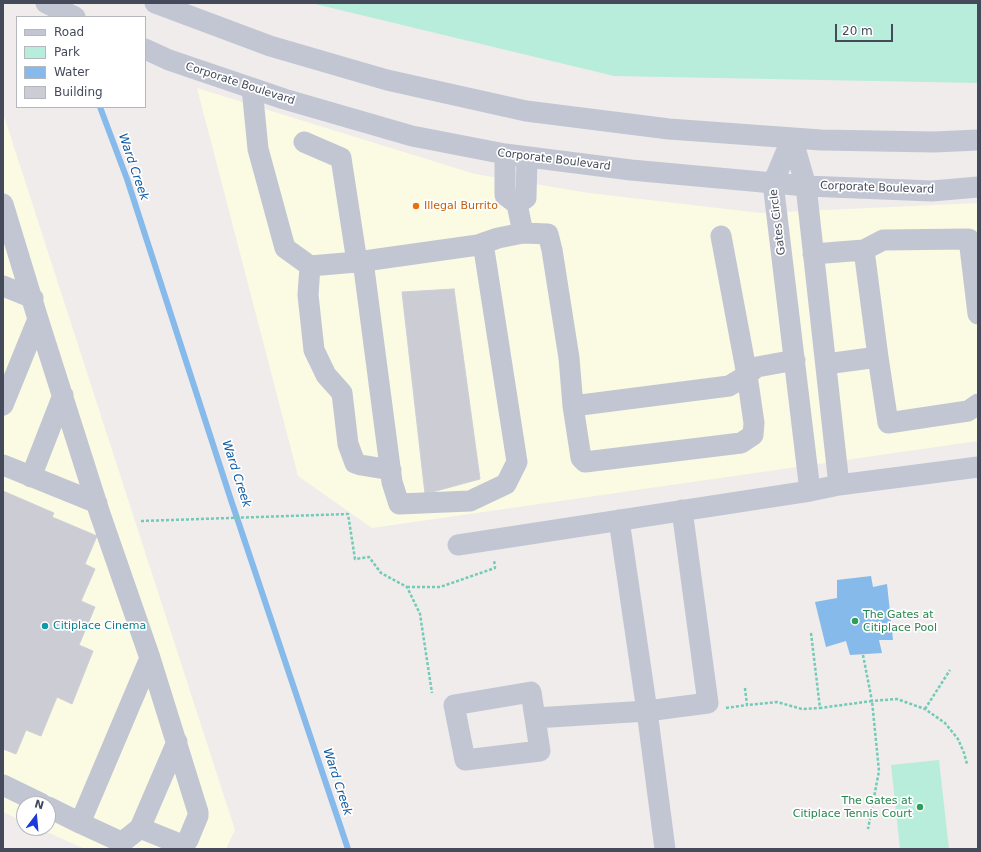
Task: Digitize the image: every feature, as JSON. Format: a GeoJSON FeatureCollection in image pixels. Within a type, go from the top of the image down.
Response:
{"type":"FeatureCollection","features":[{"type":"Feature","properties":{"kind":"street"},"geometry":{"type":"LineString","coordinates":[[46,3],[72,16]]}},
{"type":"Feature","properties":{"kind":"street"},"geometry":{"type":"LineString","coordinates":[[155,3],[270,46],[387,80],[526,111],[669,129],[821,140],[934,142],[978,140]]}},
{"type":"Feature","properties":{"kind":"street","name":"Corporate Boulevard"},"geometry":{"type":"LineString","coordinates":[[146,49],[169,60],[284,99],[412,136],[505,154],[631,170],[806,186],[932,191],[978,187]]}},
{"type":"Feature","properties":{"kind":"street"},"geometry":{"type":"LineString","coordinates":[[252,88],[258,149],[286,248],[310,266],[360,261],[478,245],[498,238],[523,233],[548,234],[552,250],[569,358],[573,406],[581,458],[585,462],[741,443],[753,435],[754,423],[747,375],[721,236]]}},
{"type":"Feature","properties":{"kind":"street"},"geometry":{"type":"LineString","coordinates":[[792,138],[806,186],[839,485]]}},
{"type":"Feature","properties":{"kind":"street","name":"Gates Circle"},"geometry":{"type":"LineString","coordinates":[[792,138],[773,183],[810,491]]}},
{"type":"Feature","properties":{"kind":"street"},"geometry":{"type":"LineString","coordinates":[[304,142],[341,158],[360,261],[392,482],[399,504],[470,501],[506,484],[517,462],[483,243]]}},
{"type":"Feature","properties":{"kind":"street"},"geometry":{"type":"LineString","coordinates":[[505,154],[505,195],[517,204],[523,233]]}},
{"type":"Feature","properties":{"kind":"street"},"geometry":{"type":"LineString","coordinates":[[517,204],[526,198],[527,157]]}},
{"type":"Feature","properties":{"kind":"street"},"geometry":{"type":"LineString","coordinates":[[3,204],[62,395],[150,658],[198,812],[198,816],[188,840],[182,845],[140,828]]}},
{"type":"Feature","properties":{"kind":"street"},"geometry":{"type":"LineString","coordinates":[[814,254],[864,250],[883,240],[969,239],[978,314]]}},
{"type":"Feature","properties":{"kind":"street"},"geometry":{"type":"LineString","coordinates":[[864,250],[888,423],[968,411],[978,404]]}},
{"type":"Feature","properties":{"kind":"street"},"geometry":{"type":"LineString","coordinates":[[310,266],[308,295],[314,350],[326,375],[342,393],[348,444],[355,463],[391,470]]}},
{"type":"Feature","properties":{"kind":"street"},"geometry":{"type":"LineString","coordinates":[[3,286],[33,298]]}},
{"type":"Feature","properties":{"kind":"street"},"geometry":{"type":"LineString","coordinates":[[3,405],[38,319]]}},
{"type":"Feature","properties":{"kind":"street"},"geometry":{"type":"LineString","coordinates":[[826,364],[878,357]]}},
{"type":"Feature","properties":{"kind":"street"},"geometry":{"type":"LineString","coordinates":[[573,406],[729,386],[758,367],[795,360]]}},
{"type":"Feature","properties":{"kind":"street"},"geometry":{"type":"LineString","coordinates":[[31,476],[62,395]]}},
{"type":"Feature","properties":{"kind":"street"},"geometry":{"type":"LineString","coordinates":[[3,465],[97,503]]}},
{"type":"Feature","properties":{"kind":"street"},"geometry":{"type":"LineString","coordinates":[[458,545],[810,491],[839,485],[978,468]]}},
{"type":"Feature","properties":{"kind":"street"},"geometry":{"type":"LineString","coordinates":[[535,718],[647,711],[708,703],[682,510]]}},
{"type":"Feature","properties":{"kind":"street"},"geometry":{"type":"LineString","coordinates":[[620,520],[665,849]]}},
{"type":"Feature","properties":{"kind":"street"},"geometry":{"type":"LineString","coordinates":[[80,823],[150,658]]}},
{"type":"Feature","properties":{"kind":"street"},"geometry":{"type":"LineString","coordinates":[[531,692],[535,718],[540,751],[464,760],[454,705],[531,692]]}},
{"type":"Feature","properties":{"kind":"street"},"geometry":{"type":"LineString","coordinates":[[56,811],[119,841],[125,840],[140,828],[177,742]]}},
{"type":"Feature","properties":{"kind":"street"},"geometry":{"type":"LineString","coordinates":[[3,785],[26,796]]}},
{"type":"Feature","properties":{"kind":"path"},"geometry":{"type":"LineString","coordinates":[[141,522],[348,514],[355,558],[369,557],[381,572],[407,587],[440,587],[495,568],[490,540]]}},
{"type":"Feature","properties":{"kind":"path"},"geometry":{"type":"LineString","coordinates":[[407,587],[420,614],[432,693]]}},
{"type":"Feature","properties":{"kind":"path"},"geometry":{"type":"LineString","coordinates":[[811,633],[820,708]]}},
{"type":"Feature","properties":{"kind":"path"},"geometry":{"type":"LineString","coordinates":[[863,655],[872,701],[879,771],[868,829]]}},
{"type":"Feature","properties":{"kind":"path"},"geometry":{"type":"LineString","coordinates":[[925,709],[950,670]]}},
{"type":"Feature","properties":{"kind":"path"},"geometry":{"type":"LineString","coordinates":[[745,688],[747,704],[777,702],[802,709],[897,699],[925,709],[945,723],[958,739],[967,764]]}},
{"type":"Feature","properties":{"kind":"shaded area"},"geometry":{"type":"Polygon","coordinates":[[[197,88],[475,174],[589,193],[761,213],[978,203],[978,441],[372,528],[298,476],[197,88]]]}},
{"type":"Feature","properties":{"kind":"shaded area"},"geometry":{"type":"Polygon","coordinates":[[[3,113],[235,830],[226,849],[85,849],[56,836],[56,796],[16,796],[16,818],[3,812],[3,113]]]}},
{"type":"Feature","properties":{"kind":"green space"},"geometry":{"type":"Polygon","coordinates":[[[311,3],[978,3],[978,83],[614,76],[311,3]]]}},
{"type":"Feature","properties":{"kind":"green space","name":"The Gates at Citiplace Tennis Court"},"geometry":{"type":"Polygon","coordinates":[[[939,760],[949,849],[900,849],[891,765],[939,760]]]}},
{"type":"Feature","properties":{"kind":"water","name":"The Gates at Citiplace Pool"},"geometry":{"type":"Polygon","coordinates":[[[871,576],[873,587],[887,584],[893,640],[879,640],[882,653],[850,655],[846,641],[826,647],[815,602],[837,598],[837,580],[871,576]]]}},
{"type":"Feature","properties":{"kind":"building"},"geometry":{"type":"Polygon","coordinates":[[[454,289],[480,479],[425,494],[402,292],[454,289]]]}},
{"type":"Feature","properties":{"kind":"building","name":"Citiplace Cinema"},"geometry":{"type":"Polygon","coordinates":[[[3,491],[54,513],[52,517],[97,536],[85,564],[95,569],[81,601],[95,607],[79,645],[93,651],[72,704],[57,697],[41,736],[26,730],[16,754],[3,749],[3,491]]]}},
{"type":"Feature","properties":{"kind":"waterway","name":"Ward Creek"},"geometry":{"type":"LineString","coordinates":[[100,108],[127,179],[231,500],[348,849]]}},
{"type":"Feature","properties":{"kind":"place","name":"Illegal Burrito"},"geometry":{"type":"Point","coordinates":[416,206]}},
{"type":"Feature","properties":{"kind":"place","name":"The Gates at Citiplace Pool"},"geometry":{"type":"Point","coordinates":[855,621]}},
{"type":"Feature","properties":{"kind":"place","name":"Citiplace Cinema"},"geometry":{"type":"Point","coordinates":[45,626]}},
{"type":"Feature","properties":{"kind":"place","name":"The Gates at Citiplace Tennis Court"},"geometry":{"type":"Point","coordinates":[920,807]}}]}
